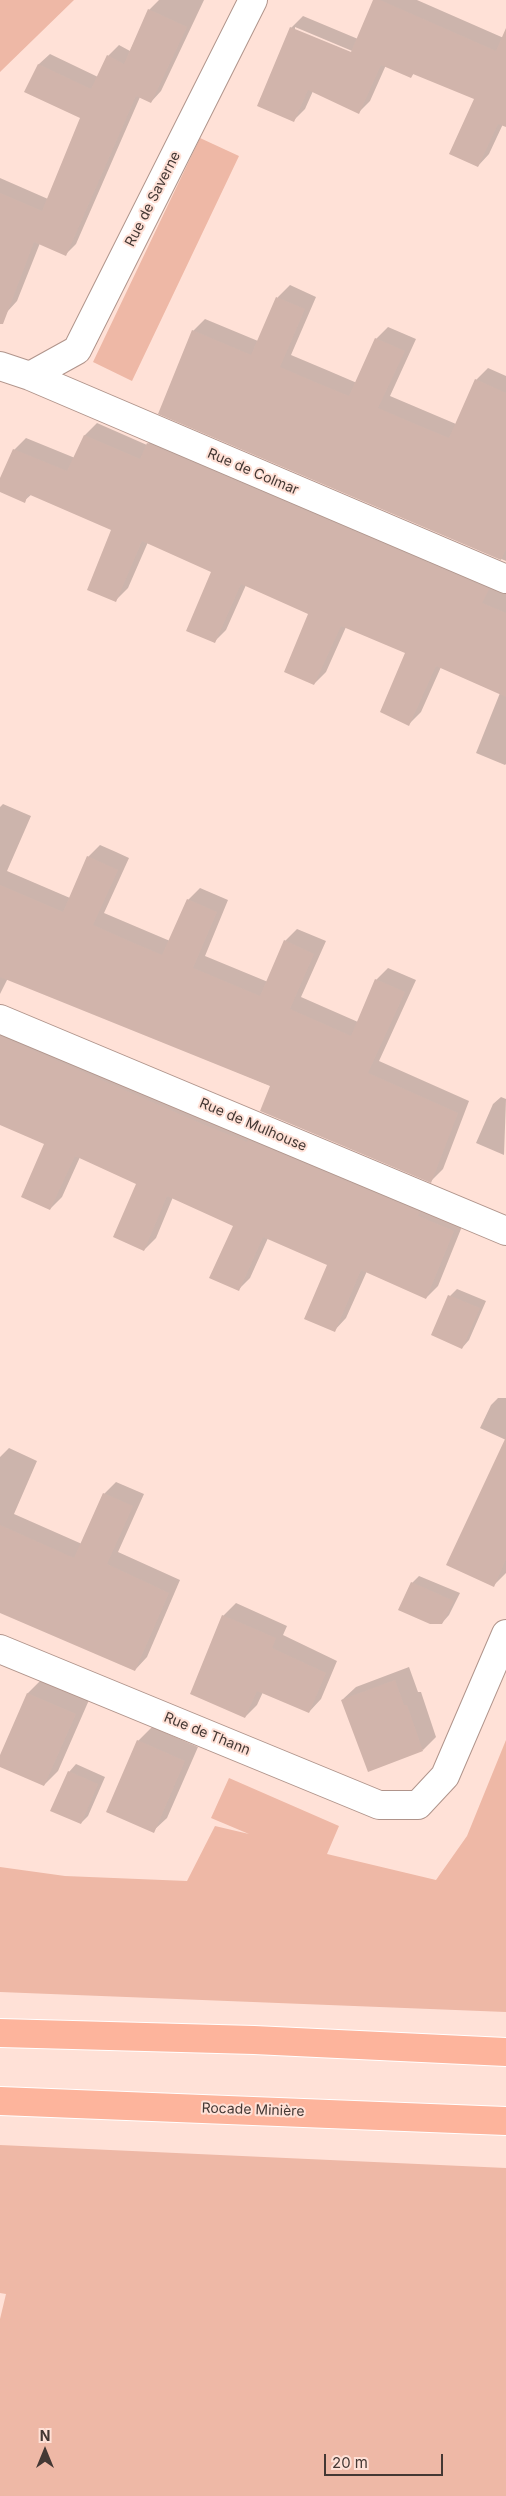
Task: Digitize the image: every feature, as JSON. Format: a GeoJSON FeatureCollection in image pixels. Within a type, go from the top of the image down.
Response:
{"type":"FeatureCollection","features":[{"type":"Feature","properties":{"kind":"highway"},"geometry":{"type":"LineString","coordinates":[[0,2033],[254,2040],[506,2052]]}},
{"type":"Feature","properties":{"kind":"highway","name":"Rocade Minière"},"geometry":{"type":"LineString","coordinates":[[0,2101],[506,2122]]}},
{"type":"Feature","properties":{"kind":"street","name":"Rue de Saverne"},"geometry":{"type":"LineString","coordinates":[[30,376],[77,350],[253,0]]}},
{"type":"Feature","properties":{"kind":"street","name":"Rue de Colmar"},"geometry":{"type":"LineString","coordinates":[[0,366],[30,376],[506,579]]}},
{"type":"Feature","properties":{"kind":"street","name":"Rue de Mulhouse"},"geometry":{"type":"LineString","coordinates":[[0,1019],[506,1231]]}},
{"type":"Feature","properties":{"kind":"street","name":"Rue de Thann"},"geometry":{"type":"LineString","coordinates":[[0,1649],[380,1805],[418,1805],[445,1776],[506,1634]]}},
{"type":"Feature","properties":{"kind":"shaded area"},"geometry":{"type":"Polygon","coordinates":[[[0,0],[74,0],[0,72],[0,0]]]}},
{"type":"Feature","properties":{"kind":"shaded area"},"geometry":{"type":"Polygon","coordinates":[[[200,138],[239,156],[132,381],[93,362],[200,138]]]}},
{"type":"Feature","properties":{"kind":"shaded area"},"geometry":{"type":"Polygon","coordinates":[[[506,1740],[506,2012],[0,1992],[0,1867],[65,1876],[187,1881],[215,1826],[249,1834],[211,1818],[229,1778],[339,1826],[327,1854],[436,1880],[467,1836],[506,1740]]]}},
{"type":"Feature","properties":{"kind":"shaded area"},"geometry":{"type":"Polygon","coordinates":[[[0,2145],[506,2168],[506,2496],[0,2496],[0,2319],[6,2294],[0,2293],[0,2145]]]}},
{"type":"Feature","properties":{"kind":"building"},"geometry":{"type":"Polygon","coordinates":[[[373,0],[380,0],[496,51],[506,28],[506,127],[498,124],[478,167],[449,154],[474,99],[413,74],[411,78],[381,65],[359,114],[308,90],[294,122],[257,106],[290,27],[351,52],[373,0]]]}},
{"type":"Feature","properties":{"kind":"building"},"geometry":{"type":"Polygon","coordinates":[[[148,9],[187,27],[151,103],[136,96],[66,256],[34,242],[3,324],[0,324],[0,193],[42,211],[80,118],[24,92],[38,64],[91,89],[107,55],[124,64],[148,9]]]}},
{"type":"Feature","properties":{"kind":"building"},"geometry":{"type":"Polygon","coordinates":[[[276,297],[305,309],[280,367],[349,396],[375,338],[405,351],[378,408],[415,424],[449,438],[475,379],[506,393],[506,549],[501,560],[158,414],[192,330],[251,355],[276,297]]]}},
{"type":"Feature","properties":{"kind":"building"},"geometry":{"type":"Polygon","coordinates":[[[84,435],[140,459],[147,443],[489,589],[482,603],[506,613],[506,697],[436,666],[409,726],[380,712],[405,653],[341,626],[314,685],[284,672],[308,614],[241,584],[215,643],[186,631],[211,572],[142,541],[116,602],[87,590],[111,530],[28,494],[25,503],[0,492],[0,478],[13,449],[67,471],[84,435]]]}},
{"type":"Feature","properties":{"kind":"building"},"geometry":{"type":"Polygon","coordinates":[[[87,856],[118,870],[93,925],[162,955],[187,899],[217,912],[193,968],[260,996],[284,940],[314,954],[290,1009],[351,1036],[375,979],[405,992],[368,1073],[458,1113],[431,1183],[260,1111],[270,1086],[0,977],[0,885],[63,912],[87,856]]]}},
{"type":"Feature","properties":{"kind":"building"},"geometry":{"type":"Polygon","coordinates":[[[0,1036],[207,1126],[247,1142],[248,1140],[420,1212],[418,1216],[454,1231],[426,1299],[361,1270],[335,1332],[304,1319],[327,1265],[263,1237],[239,1291],[209,1278],[233,1226],[167,1196],[144,1251],[113,1237],[136,1184],[75,1156],[50,1210],[21,1197],[44,1144],[0,1125],[0,1036]]]}},
{"type":"Feature","properties":{"kind":"building"},"geometry":{"type":"Polygon","coordinates":[[[448,1295],[480,1308],[462,1349],[431,1335],[448,1295]]]}},
{"type":"Feature","properties":{"kind":"building"},"geometry":{"type":"Polygon","coordinates":[[[506,1437],[506,1559],[494,1587],[446,1565],[506,1437]]]}},
{"type":"Feature","properties":{"kind":"building"},"geometry":{"type":"Polygon","coordinates":[[[103,1493],[133,1506],[107,1564],[169,1593],[135,1671],[0,1613],[0,1525],[74,1558],[103,1493]]]}},
{"type":"Feature","properties":{"kind":"building"},"geometry":{"type":"Polygon","coordinates":[[[411,1582],[454,1601],[442,1624],[430,1624],[398,1610],[411,1582]]]}},
{"type":"Feature","properties":{"kind":"building"},"geometry":{"type":"Polygon","coordinates":[[[222,1615],[276,1638],[272,1648],[326,1673],[309,1713],[257,1691],[245,1718],[190,1694],[222,1615]]]}},
{"type":"Feature","properties":{"kind":"building"},"geometry":{"type":"Polygon","coordinates":[[[395,1680],[404,1705],[407,1705],[423,1751],[368,1772],[341,1700],[395,1680]]]}},
{"type":"Feature","properties":{"kind":"building"},"geometry":{"type":"Polygon","coordinates":[[[27,1693],[76,1714],[44,1786],[0,1767],[0,1755],[27,1693]]]}},
{"type":"Feature","properties":{"kind":"building"},"geometry":{"type":"Polygon","coordinates":[[[137,1740],[185,1761],[154,1833],[106,1812],[137,1740]]]}},
{"type":"Feature","properties":{"kind":"building"},"geometry":{"type":"Polygon","coordinates":[[[68,1771],[98,1784],[81,1824],[50,1811],[68,1771]]]}}]}
